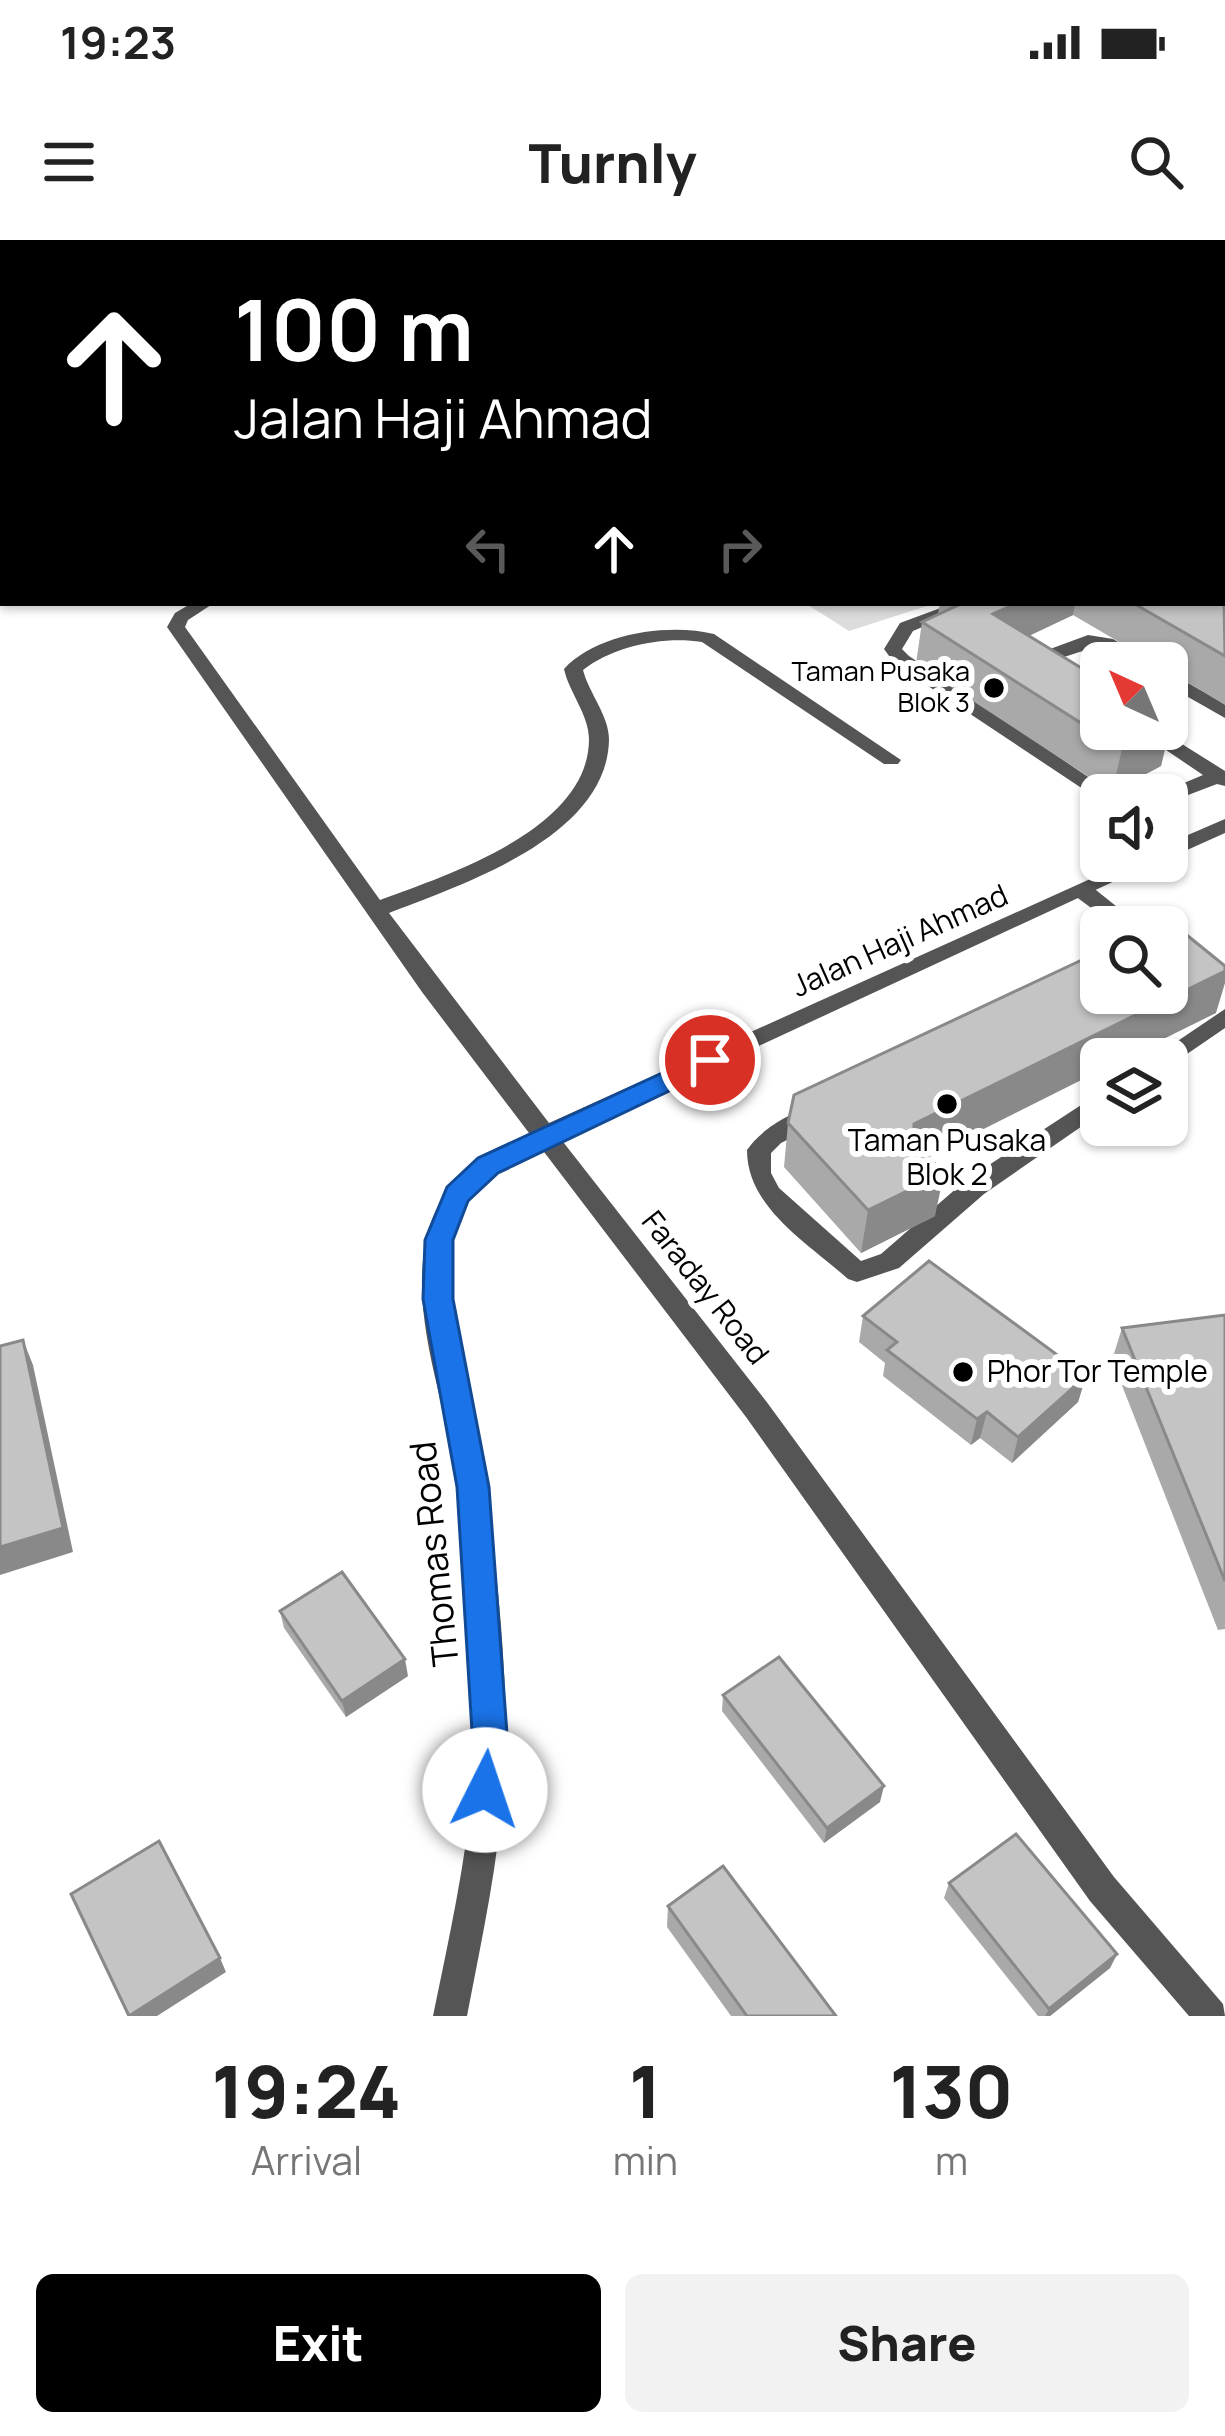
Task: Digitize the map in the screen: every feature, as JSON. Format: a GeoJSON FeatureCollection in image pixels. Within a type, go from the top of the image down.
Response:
{"type":"FeatureCollection","features":[{"type":"Feature","properties":{"kind":"street","name":"Faraday Road"},"geometry":{"type":"LineString","coordinates":[[200,606],[181,617],[176,627],[375,910],[832,1511],[1102,1889],[1211,2016]]}},
{"type":"Feature","properties":{"kind":"street"},"geometry":{"type":"LineString","coordinates":[[962,606],[905,627],[893,649],[902,660],[1080,778]]}},
{"type":"Feature","properties":{"kind":"street"},"geometry":{"type":"LineString","coordinates":[[375,910],[486,867],[535,837],[567,809],[592,775],[599,737],[573,669],[585,658],[611,649],[686,632],[708,638],[891,760]]}},
{"type":"Feature","properties":{"kind":"street"},"geometry":{"type":"LineString","coordinates":[[1080,688],[1049,665],[1049,656],[1087,638],[1108,642]]}},
{"type":"Feature","properties":{"kind":"street"},"geometry":{"type":"LineString","coordinates":[[1188,690],[1225,712]]}},
{"type":"Feature","properties":{"kind":"street"},"geometry":{"type":"LineString","coordinates":[[1178,750],[1221,778]]}},
{"type":"Feature","properties":{"kind":"street"},"geometry":{"type":"LineString","coordinates":[[1188,789],[1221,778]]}},
{"type":"Feature","properties":{"kind":"street"},"geometry":{"type":"LineString","coordinates":[[1188,842],[1225,825]]}},
{"type":"Feature","properties":{"kind":"street","name":"Jalan Haji Ahmad"},"geometry":{"type":"LineString","coordinates":[[544,1135],[1102,882]]}},
{"type":"Feature","properties":{"kind":"street"},"geometry":{"type":"LineString","coordinates":[[1083,891],[1103,906]]}},
{"type":"Feature","properties":{"kind":"street"},"geometry":{"type":"LineString","coordinates":[[1188,1042],[1225,1017]]}},
{"type":"Feature","properties":{"kind":"street"},"geometry":{"type":"LineString","coordinates":[[835,1106],[772,1137],[759,1150],[759,1173],[769,1194],[857,1272],[890,1261],[974,1187],[1080,1115]]}},
{"type":"Feature","properties":{"kind":"street","name":"Thomas Road"},"geometry":{"type":"LineString","coordinates":[[450,2016],[470,1914],[490,1748],[473,1487],[438,1299],[439,1240],[457,1195],[488,1166],[544,1135]]}},
{"type":"Feature","properties":{"kind":"shaded area"},"geometry":{"type":"Polygon","coordinates":[[[810,606],[927,606],[849,631],[810,606]]]}},
{"type":"Feature","properties":{"kind":"building"},"geometry":{"type":"Polygon","coordinates":[[[957,606],[1010,606],[993,614],[1080,667],[1080,722],[922,622],[957,606]]]}},
{"type":"Feature","properties":{"kind":"building"},"geometry":{"type":"Polygon","coordinates":[[[1138,606],[1224,606],[1225,656],[1138,606]]]}},
{"type":"Feature","properties":{"kind":"building"},"geometry":{"type":"Polygon","coordinates":[[[1188,936],[1225,966],[1225,971],[1188,989],[1188,936]]]}},
{"type":"Feature","properties":{"kind":"building"},"geometry":{"type":"Polygon","coordinates":[[[1080,961],[1080,1014],[1138,1014],[1080,1038],[1080,1042],[914,1124],[914,1142],[944,1173],[868,1210],[788,1123],[794,1095],[1080,961]]]}},
{"type":"Feature","properties":{"kind":"building","name":"Phor Tor Temple"},"geometry":{"type":"Polygon","coordinates":[[[929,1261],[1086,1376],[1018,1437],[987,1412],[977,1419],[887,1350],[897,1342],[863,1316],[929,1261]]]}},
{"type":"Feature","properties":{"kind":"building"},"geometry":{"type":"Polygon","coordinates":[[[1225,1315],[1225,1581],[1122,1328],[1225,1315]]]}},
{"type":"Feature","properties":{"kind":"building"},"geometry":{"type":"Polygon","coordinates":[[[23,1340],[63,1528],[0,1547],[0,1346],[23,1340]]]}},
{"type":"Feature","properties":{"kind":"building"},"geometry":{"type":"Polygon","coordinates":[[[342,1572],[405,1659],[342,1701],[280,1611],[342,1572]]]}},
{"type":"Feature","properties":{"kind":"building"},"geometry":{"type":"Polygon","coordinates":[[[779,1657],[884,1786],[827,1828],[723,1695],[779,1657]]]}},
{"type":"Feature","properties":{"kind":"building"},"geometry":{"type":"Polygon","coordinates":[[[1016,1834],[1117,1954],[1049,2009],[949,1883],[1016,1834]]]}},
{"type":"Feature","properties":{"kind":"building"},"geometry":{"type":"Polygon","coordinates":[[[159,1841],[220,1958],[129,2016],[71,1894],[159,1841]]]}},
{"type":"Feature","properties":{"kind":"building"},"geometry":{"type":"Polygon","coordinates":[[[723,1866],[836,2016],[747,2016],[668,1906],[723,1866]]]}},
{"type":"Feature","properties":{"kind":"place","name":"Taman Pusaka Blok 3"},"geometry":{"type":"Point","coordinates":[994,688]}},
{"type":"Feature","properties":{"kind":"place","name":"Taman Pusaka Blok 2"},"geometry":{"type":"Point","coordinates":[947,1104]}},
{"type":"Feature","properties":{"kind":"place","name":"Phor Tor Temple"},"geometry":{"type":"Point","coordinates":[963,1372]}},
{"type":"Feature","properties":{"kind":"route"},"geometry":{"type":"LineString","coordinates":[[485,1790],[490,1748],[473,1487],[438,1299],[439,1240],[457,1195],[488,1166],[544,1135],[710,1060]]}}]}
